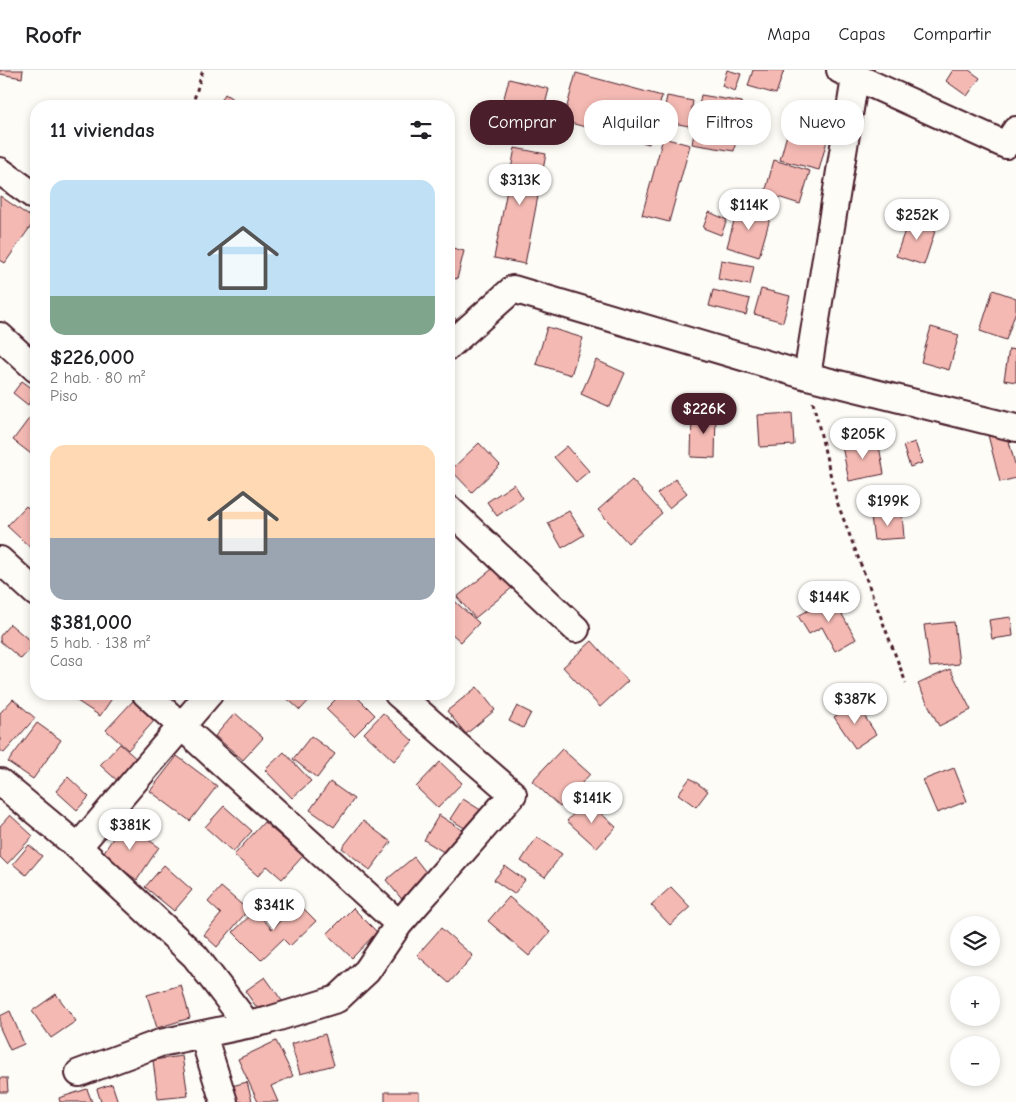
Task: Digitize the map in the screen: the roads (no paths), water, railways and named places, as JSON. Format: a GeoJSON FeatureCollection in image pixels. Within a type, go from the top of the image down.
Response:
{"type":"FeatureCollection","features":[{"type":"Feature","properties":{"kind":"street"},"geometry":{"type":"LineString","coordinates":[[806,376],[847,74],[1013,143]]}},
{"type":"Feature","properties":{"kind":"street"},"geometry":{"type":"LineString","coordinates":[[0,171],[30,193]]}},
{"type":"Feature","properties":{"kind":"street"},"geometry":{"type":"LineString","coordinates":[[455,341],[513,289],[806,376],[1016,428]]}},
{"type":"Feature","properties":{"kind":"street"},"geometry":{"type":"LineString","coordinates":[[0,336],[30,364]]}},
{"type":"Feature","properties":{"kind":"street"},"geometry":{"type":"LineString","coordinates":[[455,515],[576,629]]}},
{"type":"Feature","properties":{"kind":"street"},"geometry":{"type":"LineString","coordinates":[[0,560],[30,588]]}},
{"type":"Feature","properties":{"kind":"street"},"geometry":{"type":"LineString","coordinates":[[153,700],[399,924]]}},
{"type":"Feature","properties":{"kind":"street"},"geometry":{"type":"LineString","coordinates":[[78,847],[204,700]]}},
{"type":"Feature","properties":{"kind":"street"},"geometry":{"type":"LineString","coordinates":[[79,1074],[160,1044],[248,1025],[337,999],[367,971],[399,924],[513,794],[405,700]]}},
{"type":"Feature","properties":{"kind":"street"},"geometry":{"type":"LineString","coordinates":[[0,782],[78,847],[195,956],[248,1025]]}},
{"type":"Feature","properties":{"kind":"street"},"geometry":{"type":"LineString","coordinates":[[203,1035],[224,1102]]}}]}
